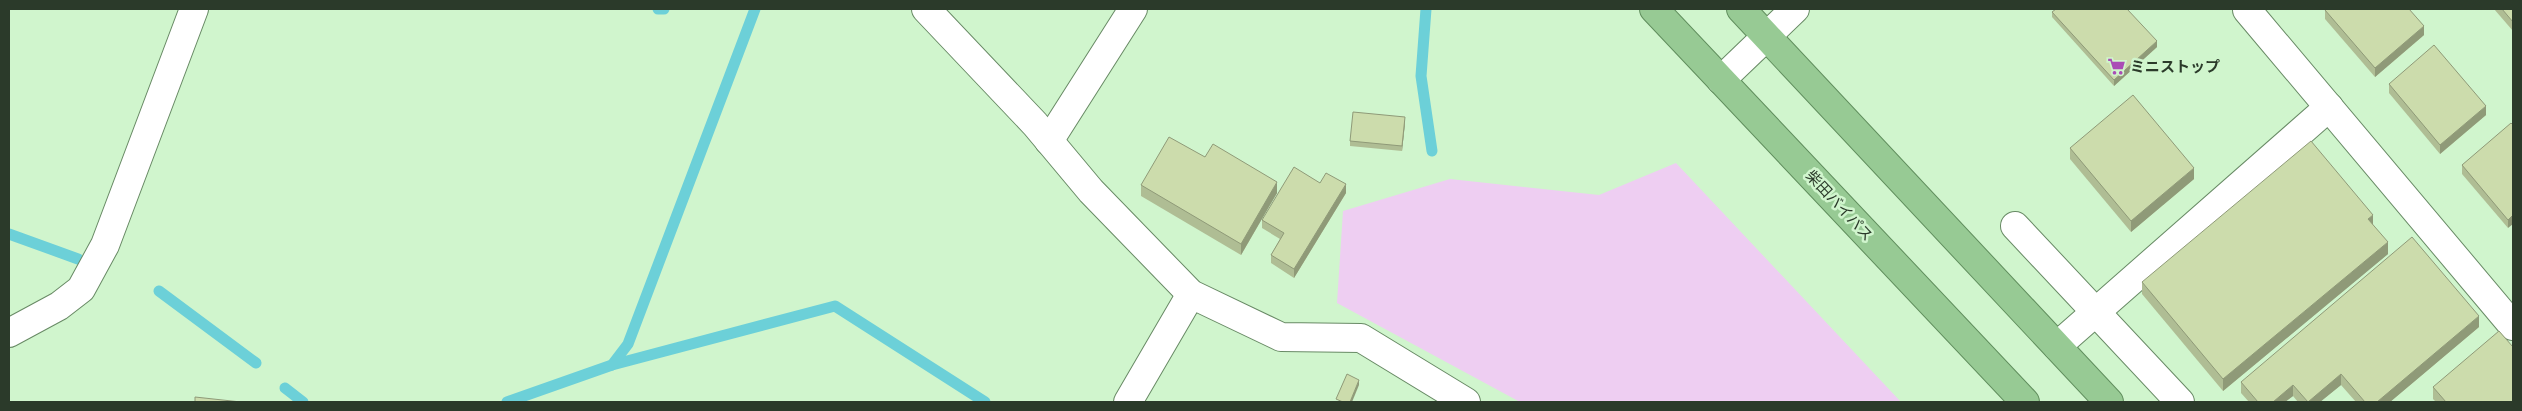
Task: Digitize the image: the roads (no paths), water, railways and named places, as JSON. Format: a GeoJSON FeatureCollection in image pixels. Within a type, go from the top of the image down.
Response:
{"type":"FeatureCollection","features":[{"type":"Feature","properties":{"kind":"highway","name":"柴田バイパス"},"geometry":{"type":"LineString","coordinates":[[1654,9],[2024,402]]}},
{"type":"Feature","properties":{"kind":"highway"},"geometry":{"type":"LineString","coordinates":[[1741,9],[2109,402]]}},
{"type":"Feature","properties":{"kind":"street"},"geometry":{"type":"LineString","coordinates":[[9,333],[59,306],[81,289],[105,245],[194,9]]}},
{"type":"Feature","properties":{"kind":"street"},"geometry":{"type":"LineString","coordinates":[[926,9],[1091,190],[1191,294],[1282,337],[1361,338],[1466,402]]}},
{"type":"Feature","properties":{"kind":"street"},"geometry":{"type":"LineString","coordinates":[[1049,142],[1133,9]]}},
{"type":"Feature","properties":{"kind":"street"},"geometry":{"type":"LineString","coordinates":[[1722,80],[1795,9]]}},
{"type":"Feature","properties":{"kind":"street"},"geometry":{"type":"LineString","coordinates":[[2248,9],[2513,326]]}},
{"type":"Feature","properties":{"kind":"street"},"geometry":{"type":"LineString","coordinates":[[2056,346],[2329,107]]}},
{"type":"Feature","properties":{"kind":"street"},"geometry":{"type":"LineString","coordinates":[[2015,226],[2180,402]]}},
{"type":"Feature","properties":{"kind":"street"},"geometry":{"type":"LineString","coordinates":[[1128,402],[1191,294]]}},
{"type":"Feature","properties":{"kind":"waterway"},"geometry":{"type":"LineString","coordinates":[[658,9],[664,9]]}},
{"type":"Feature","properties":{"kind":"waterway"},"geometry":{"type":"LineString","coordinates":[[507,402],[612,365],[628,344],[755,9]]}},
{"type":"Feature","properties":{"kind":"waterway"},"geometry":{"type":"LineString","coordinates":[[1426,9],[1421,76],[1432,151]]}},
{"type":"Feature","properties":{"kind":"waterway"},"geometry":{"type":"LineString","coordinates":[[9,234],[78,259]]}},
{"type":"Feature","properties":{"kind":"waterway"},"geometry":{"type":"LineString","coordinates":[[159,291],[256,363]]}},
{"type":"Feature","properties":{"kind":"waterway"},"geometry":{"type":"LineString","coordinates":[[612,365],[835,306],[985,402]]}},
{"type":"Feature","properties":{"kind":"waterway"},"geometry":{"type":"LineString","coordinates":[[285,388],[303,402]]}},
{"type":"Feature","properties":{"kind":"place","name":"ミニストップ"},"geometry":{"type":"Point","coordinates":[2116,66]}}]}
